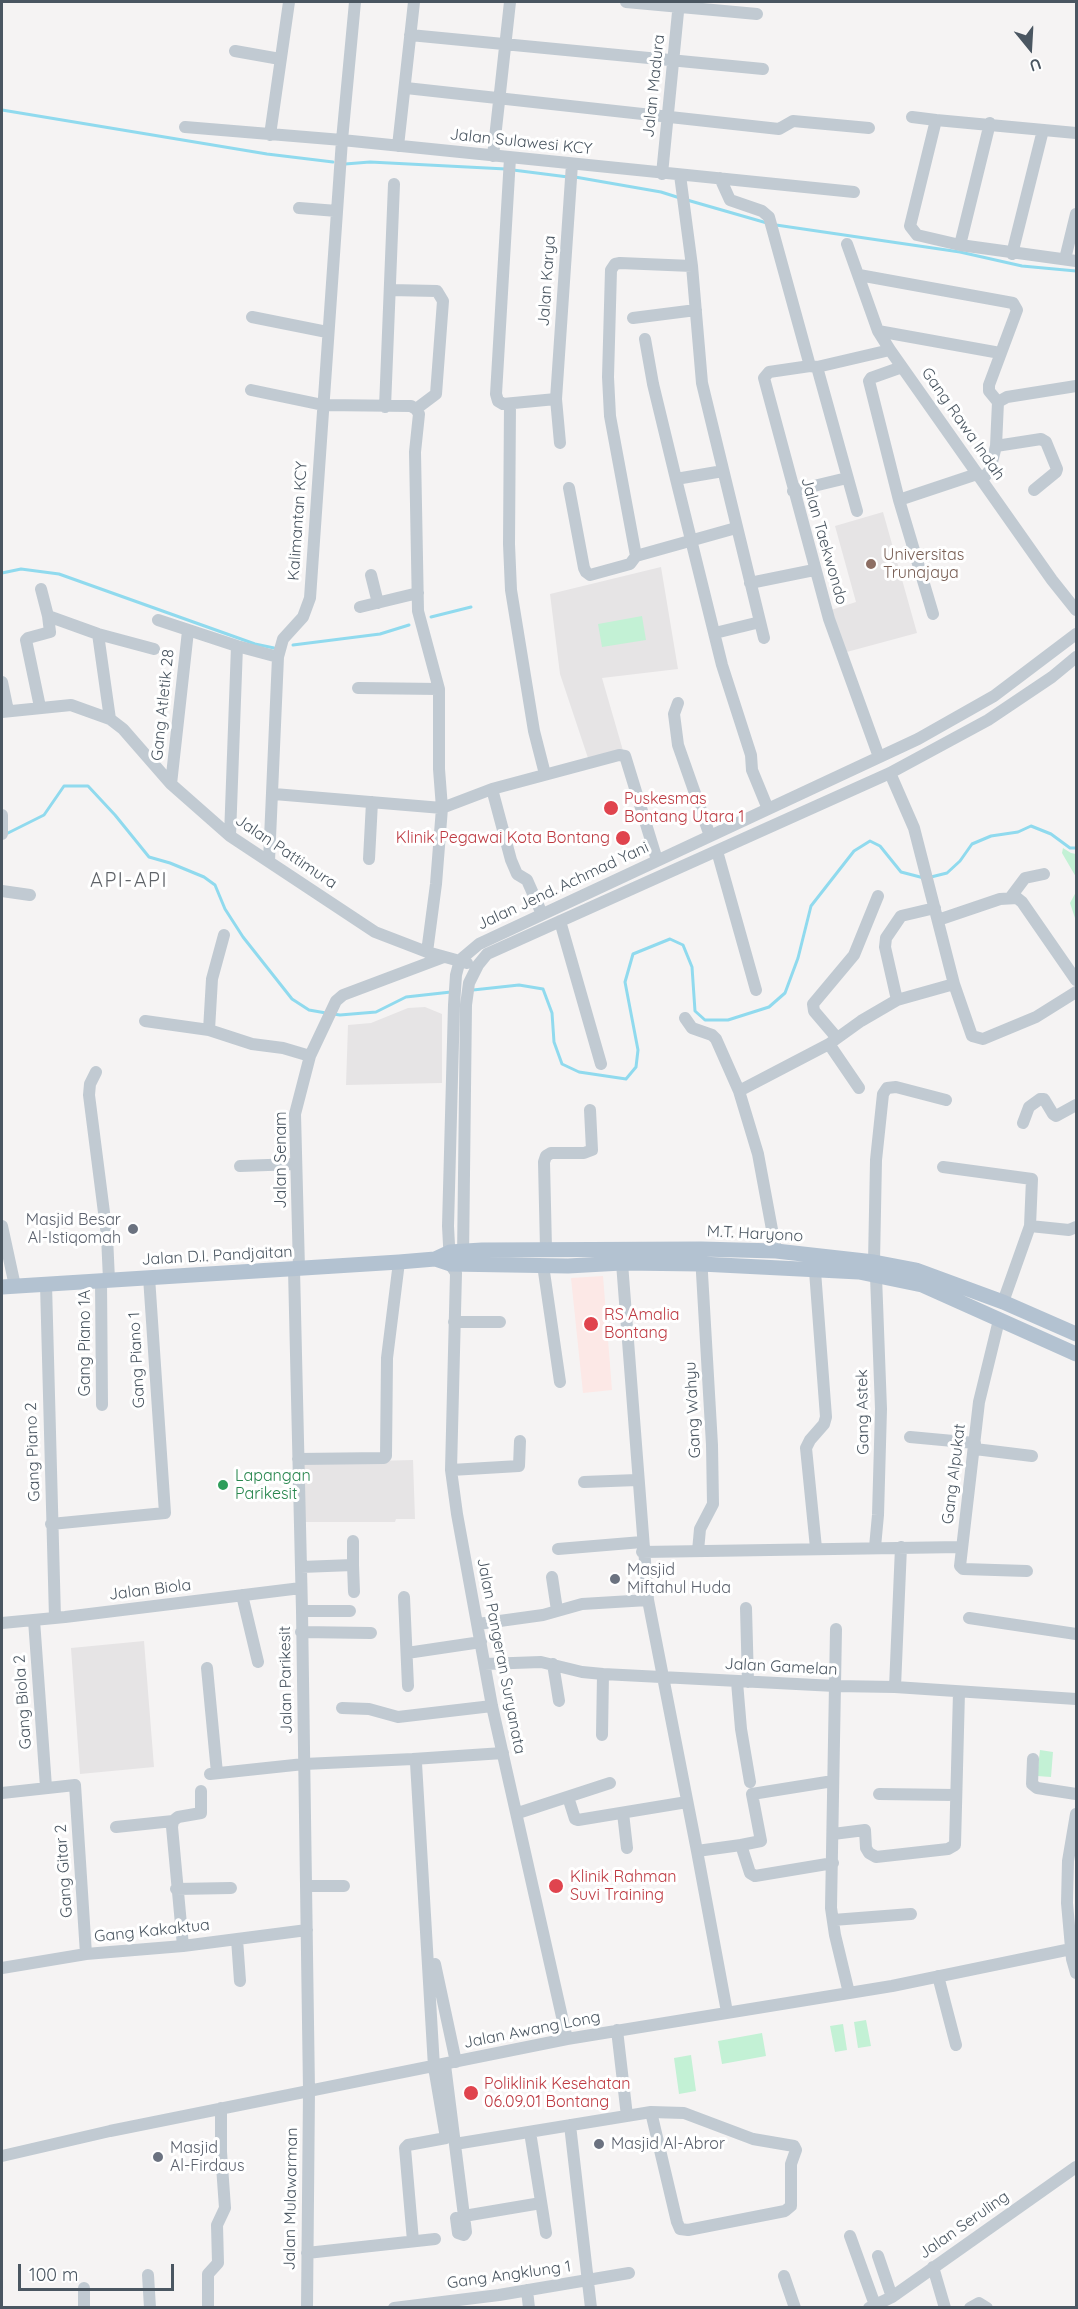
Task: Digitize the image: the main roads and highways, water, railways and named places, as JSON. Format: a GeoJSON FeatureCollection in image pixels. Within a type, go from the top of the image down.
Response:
{"type":"FeatureCollection","features":[{"type":"Feature","properties":{"kind":"main road","name":"M.T. Haryono"},"geometry":{"type":"LineString","coordinates":[[453,1260],[546,1249],[701,1256],[815,1271],[916,1270],[1004,1302],[1077,1334]]}},
{"type":"Feature","properties":{"kind":"main road","name":"M.T. Haryono"},"geometry":{"type":"LineString","coordinates":[[453,1260],[543,1265],[622,1263],[776,1251],[875,1269],[922,1285],[1077,1354]]}},
{"type":"Feature","properties":{"kind":"main road","name":"Jalan D.I. Pandjaitan"},"geometry":{"type":"LineString","coordinates":[[8,1286],[453,1260]]}},
{"type":"Feature","properties":{"kind":"waterway"},"geometry":{"type":"LineString","coordinates":[[2,110],[267,154],[333,162]]}},
{"type":"Feature","properties":{"kind":"waterway"},"geometry":{"type":"LineString","coordinates":[[345,164],[370,162],[506,169]]}},
{"type":"Feature","properties":{"kind":"waterway"},"geometry":{"type":"LineString","coordinates":[[513,170],[568,177]]}},
{"type":"Feature","properties":{"kind":"waterway"},"geometry":{"type":"LineString","coordinates":[[575,177],[661,192],[680,198]]}},
{"type":"Feature","properties":{"kind":"waterway"},"geometry":{"type":"LineString","coordinates":[[687,200],[767,223]]}},
{"type":"Feature","properties":{"kind":"waterway"},"geometry":{"type":"LineString","coordinates":[[776,225],[960,252],[1022,266],[1076,271]]}},
{"type":"Feature","properties":{"kind":"waterway"},"geometry":{"type":"LineString","coordinates":[[2,573],[21,569],[59,574],[255,644],[274,648]]}},
{"type":"Feature","properties":{"kind":"waterway"},"geometry":{"type":"LineString","coordinates":[[431,617],[471,607]]}},
{"type":"Feature","properties":{"kind":"waterway"},"geometry":{"type":"LineString","coordinates":[[293,645],[380,634],[409,625]]}},
{"type":"Feature","properties":{"kind":"waterway"},"geometry":{"type":"LineString","coordinates":[[6,834],[44,815],[64,786],[88,786],[149,857],[204,877],[215,885],[225,909],[243,937],[292,999],[309,1010],[326,1013]]}},
{"type":"Feature","properties":{"kind":"waterway"},"geometry":{"type":"LineString","coordinates":[[931,877],[947,873],[960,861],[972,844],[991,836],[1018,832],[1031,826],[1051,834],[1070,848],[1076,848]]}},
{"type":"Feature","properties":{"kind":"waterway"},"geometry":{"type":"LineString","coordinates":[[473,990],[519,985],[543,989],[552,1013],[554,1042],[562,1064],[579,1072],[626,1079],[636,1067],[638,1050],[625,982],[633,954],[670,939],[683,945],[692,967],[695,1011],[705,1020],[728,1020],[769,1007],[785,993],[798,958],[811,906],[854,851],[870,841],[880,846],[901,872],[924,878]]}},
{"type":"Feature","properties":{"kind":"waterway"},"geometry":{"type":"LineString","coordinates":[[333,1014],[376,1012],[406,997],[451,992]]}},
{"type":"Feature","properties":{"kind":"place","name":"Universitas Trunajaya"},"geometry":{"type":"Point","coordinates":[871,564]}},
{"type":"Feature","properties":{"kind":"place","name":"Puskesmas Bontang Utara 1"},"geometry":{"type":"Point","coordinates":[611,808]}},
{"type":"Feature","properties":{"kind":"place","name":"Klinik Pegawai Kota Bontang"},"geometry":{"type":"Point","coordinates":[623,838]}},
{"type":"Feature","properties":{"kind":"place","name":"Masjid Besar Al-Istiqomah"},"geometry":{"type":"Point","coordinates":[133,1229]}},
{"type":"Feature","properties":{"kind":"place","name":"RS Amalia Bontang"},"geometry":{"type":"Point","coordinates":[591,1324]}},
{"type":"Feature","properties":{"kind":"place","name":"Lapangan Parikesit"},"geometry":{"type":"Point","coordinates":[223,1485]}},
{"type":"Feature","properties":{"kind":"place","name":"Masjid Miftahul Huda"},"geometry":{"type":"Point","coordinates":[615,1579]}},
{"type":"Feature","properties":{"kind":"place","name":"Klinik Rahman Suvi Training"},"geometry":{"type":"Point","coordinates":[556,1886]}},
{"type":"Feature","properties":{"kind":"place","name":"Poliklinik Kesehatan 06.09.01 Bontang"},"geometry":{"type":"Point","coordinates":[471,2093]}},
{"type":"Feature","properties":{"kind":"place","name":"Masjid Al-Abror"},"geometry":{"type":"Point","coordinates":[599,2144]}},
{"type":"Feature","properties":{"kind":"place","name":"Masjid Al-Firdaus"},"geometry":{"type":"Point","coordinates":[158,2157]}},
{"type":"Feature","properties":{"kind":"district","name":"API-API"},"geometry":{"type":"Point","coordinates":[129,881]}}]}
